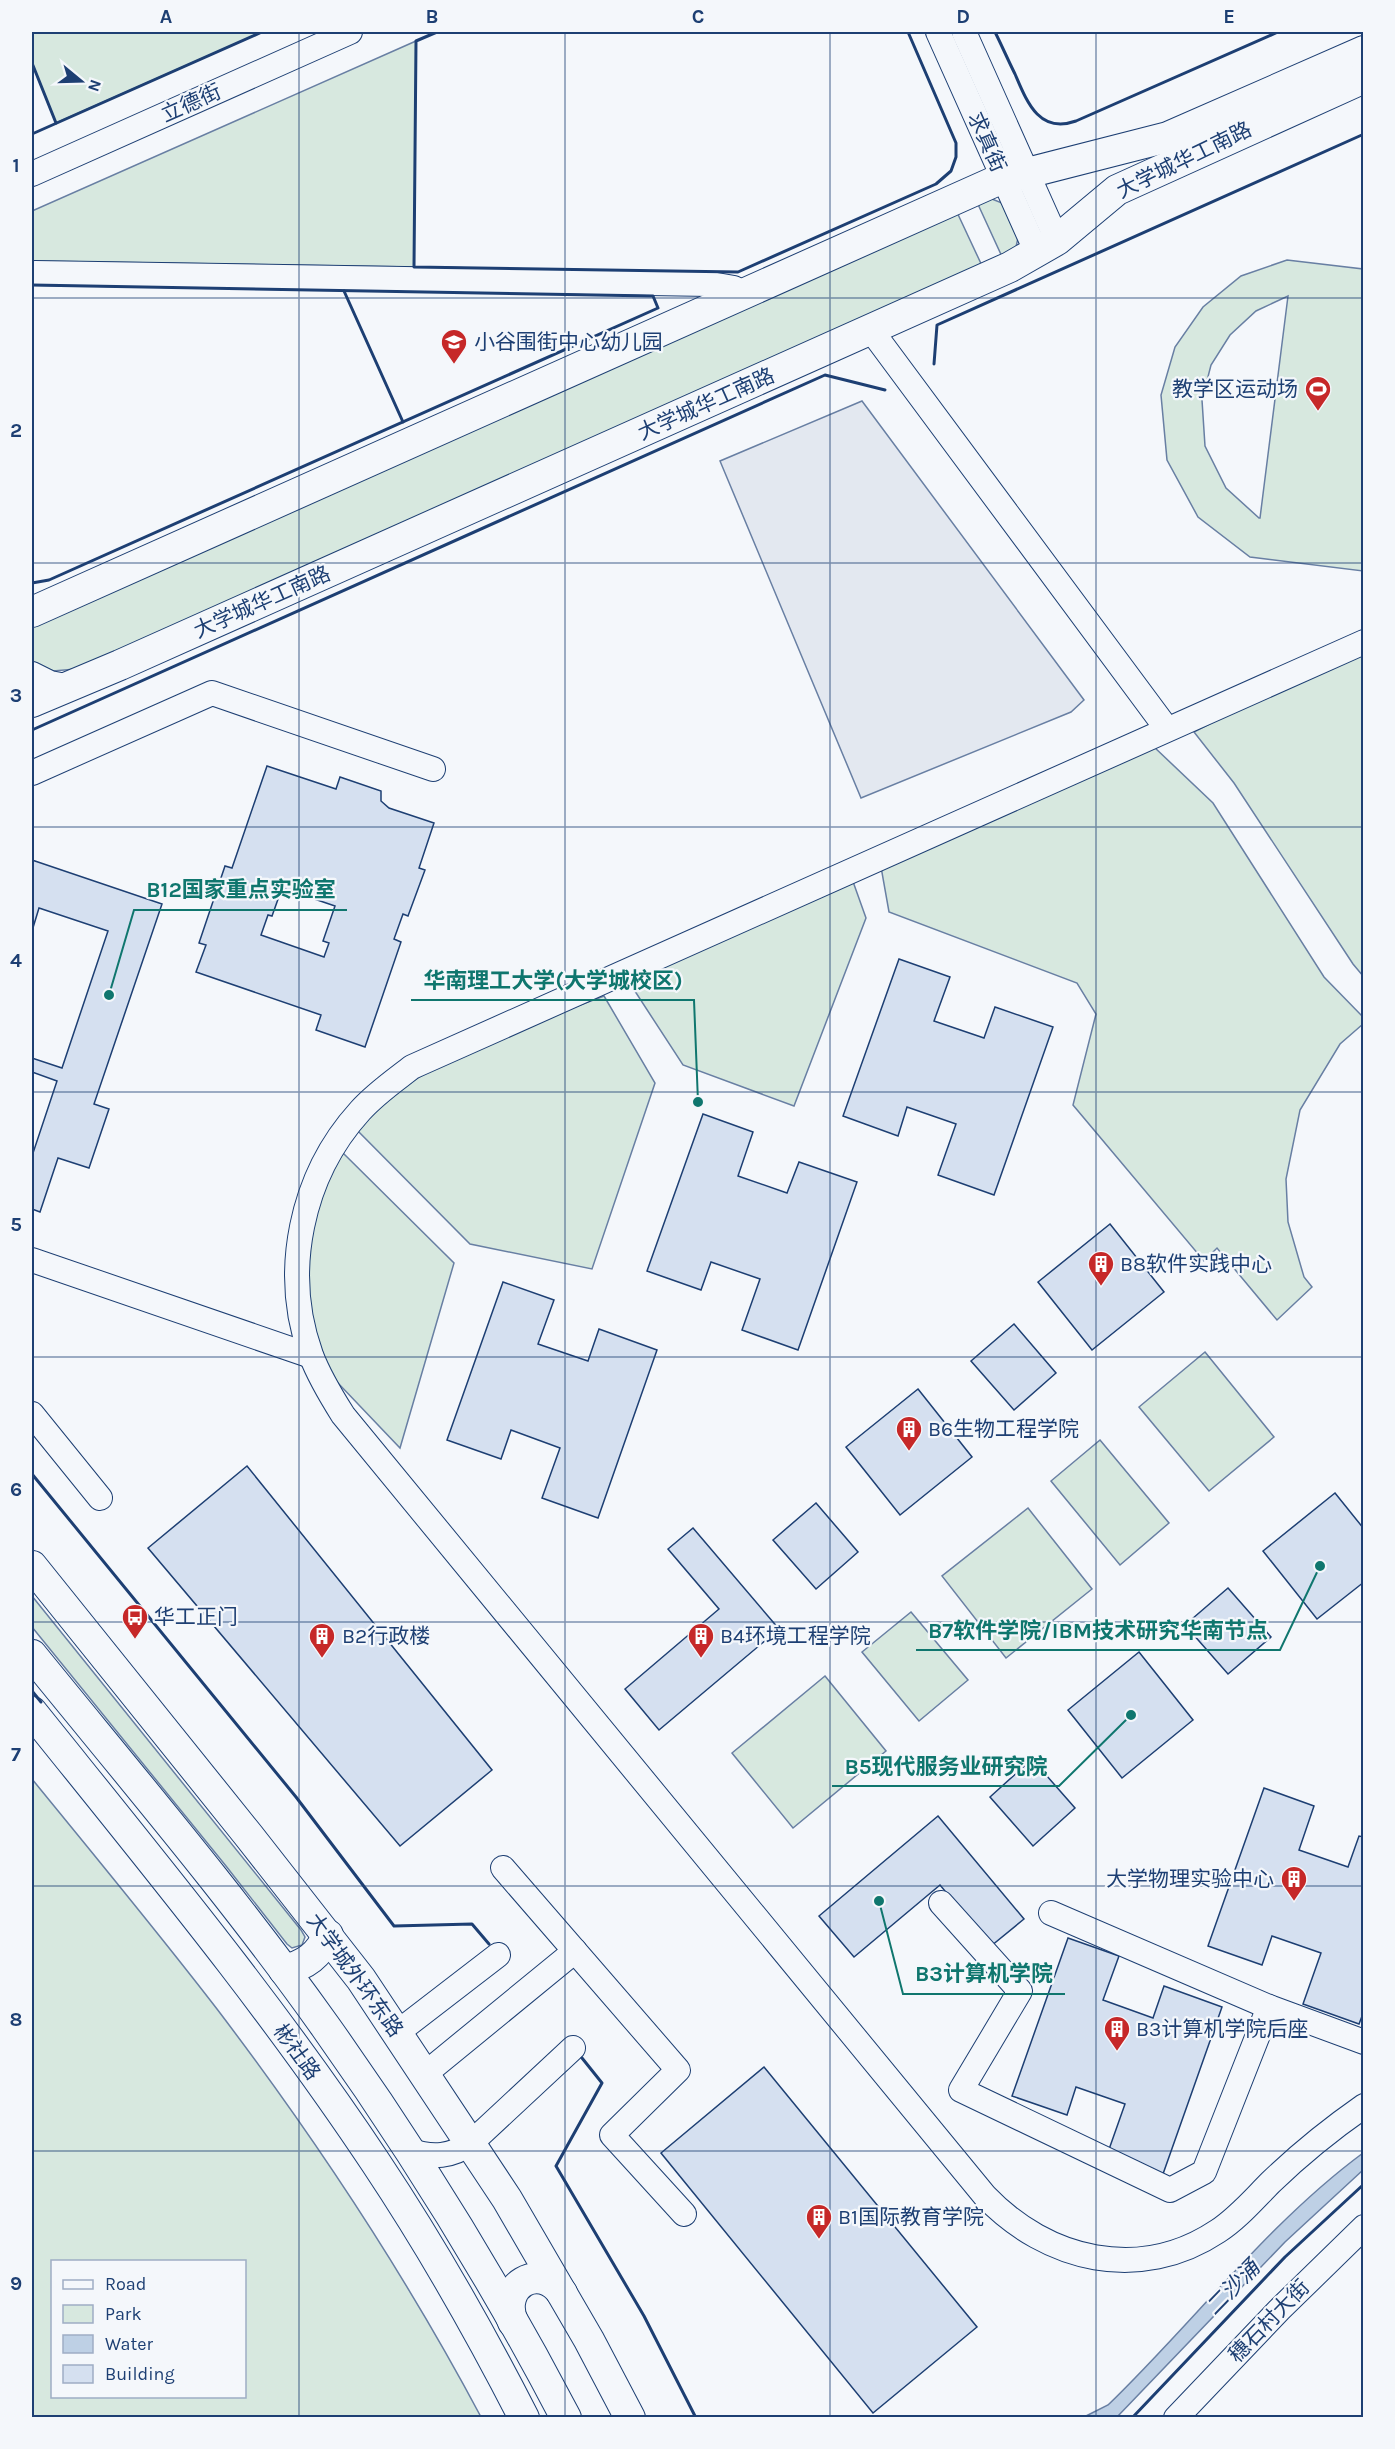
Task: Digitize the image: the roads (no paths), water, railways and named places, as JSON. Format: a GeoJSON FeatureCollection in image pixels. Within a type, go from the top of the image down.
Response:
{"type":"FeatureCollection","features":[{"type":"Feature","properties":{"kind":"main road","name":"大学城华工南路"},"geometry":{"type":"LineString","coordinates":[[32,612],[1015,175],[1168,137],[1364,51]]}},
{"type":"Feature","properties":{"kind":"main road","name":"大学城华工南路"},"geometry":{"type":"LineString","coordinates":[[32,702],[71,687],[991,276],[1047,247],[1099,204],[1125,186],[1364,78]]}},
{"type":"Feature","properties":{"kind":"main road","name":"大学城外环东路"},"geometry":{"type":"LineString","coordinates":[[32,1566],[328,1935],[398,2032],[507,2199],[562,2293],[630,2418]]}},
{"type":"Feature","properties":{"kind":"main road"},"geometry":{"type":"LineString","coordinates":[[32,1655],[284,1970],[338,2044],[460,2229],[566,2418]]}},
{"type":"Feature","properties":{"kind":"main road","name":"彬社路"},"geometry":{"type":"LineString","coordinates":[[32,1712],[240,1973],[355,2133],[443,2271],[524,2418]]}},
{"type":"Feature","properties":{"kind":"main road"},"geometry":{"type":"LineString","coordinates":[[284,1970],[307,1962],[316,1954],[328,1935]]}},
{"type":"Feature","properties":{"kind":"main road"},"geometry":{"type":"LineString","coordinates":[[513,2322],[509,2304],[516,2288],[523,2282],[540,2278],[549,2281],[562,2293]]}},
{"type":"Feature","properties":{"kind":"street","name":"立德街"},"geometry":{"type":"LineString","coordinates":[[32,174],[350,32]]}},
{"type":"Feature","properties":{"kind":"street","name":"求真街"},"geometry":{"type":"LineString","coordinates":[[938,32],[1015,175]]}},
{"type":"Feature","properties":{"kind":"street","name":"求真街"},"geometry":{"type":"LineString","coordinates":[[964,32],[1015,175],[1047,247]]}},
{"type":"Feature","properties":{"kind":"street"},"geometry":{"type":"LineString","coordinates":[[35,273],[711,284],[734,288],[743,294]]}},
{"type":"Feature","properties":{"kind":"street"},"geometry":{"type":"LineString","coordinates":[[871,330],[1167,729]]}},
{"type":"Feature","properties":{"kind":"street"},"geometry":{"type":"LineString","coordinates":[[1364,642],[412,1067],[360,1111],[329,1155],[310,1197],[303,1221],[297,1273],[298,1296],[311,1356],[331,1396],[357,1432],[978,2187],[1014,2223],[1046,2243],[1078,2255],[1138,2259],[1181,2250],[1217,2232],[1234,2219],[1299,2156],[1364,2106]]}},
{"type":"Feature","properties":{"kind":"street"},"geometry":{"type":"LineString","coordinates":[[32,674],[71,687]]}},
{"type":"Feature","properties":{"kind":"street"},"geometry":{"type":"LineString","coordinates":[[32,773],[212,693],[433,769]]}},
{"type":"Feature","properties":{"kind":"street"},"geometry":{"type":"LineString","coordinates":[[32,1260],[311,1356]]}},
{"type":"Feature","properties":{"kind":"street"},"geometry":{"type":"LineString","coordinates":[[32,1414],[100,1498]]}},
{"type":"Feature","properties":{"kind":"street"},"geometry":{"type":"LineString","coordinates":[[503,1868],[678,2070],[612,2134],[684,2214]]}},
{"type":"Feature","properties":{"kind":"street"},"geometry":{"type":"LineString","coordinates":[[941,1903],[1020,1992],[961,2090],[1170,2190],[1204,2172],[1269,2007]]}},
{"type":"Feature","properties":{"kind":"street"},"geometry":{"type":"LineString","coordinates":[[1051,1913],[1269,2007],[1364,2042]]}},
{"type":"Feature","properties":{"kind":"street"},"geometry":{"type":"LineString","coordinates":[[426,2073],[575,1952]]}},
{"type":"Feature","properties":{"kind":"street"},"geometry":{"type":"LineString","coordinates":[[398,2032],[498,1955]]}},
{"type":"Feature","properties":{"kind":"street"},"geometry":{"type":"LineString","coordinates":[[410,2151],[433,2156],[448,2155],[471,2143],[573,2048]]}},
{"type":"Feature","properties":{"kind":"street","name":"穗石村大街"},"geometry":{"type":"LineString","coordinates":[[1176,2418],[1279,2310],[1364,2227]]}},
{"type":"Feature","properties":{"kind":"water","name":"二沙涌"},"geometry":{"type":"Polygon","coordinates":[[[1363,2153],[1363,2170],[1285,2242],[1117,2417],[1084,2417],[1108,2405],[1263,2242],[1328,2181],[1363,2153]]]}},
{"type":"Feature","properties":{"kind":"place","name":"小谷围街中心幼儿园"},"geometry":{"type":"Point","coordinates":[454,365]}},
{"type":"Feature","properties":{"kind":"place","name":"教学区运动场"},"geometry":{"type":"Point","coordinates":[1318,412]}},
{"type":"Feature","properties":{"kind":"place","name":"B12国家重点实验室"},"geometry":{"type":"Point","coordinates":[109,995]}},
{"type":"Feature","properties":{"kind":"place","name":"华南理工大学(大学城校区)"},"geometry":{"type":"Point","coordinates":[698,1102]}},
{"type":"Feature","properties":{"kind":"place","name":"B8软件实践中心"},"geometry":{"type":"Point","coordinates":[1101,1287]}},
{"type":"Feature","properties":{"kind":"place","name":"B6生物工程学院"},"geometry":{"type":"Point","coordinates":[909,1452]}},
{"type":"Feature","properties":{"kind":"place","name":"B7软件学院/IBM技术研究华南节点"},"geometry":{"type":"Point","coordinates":[1320,1566]}},
{"type":"Feature","properties":{"kind":"place","name":"华工正门"},"geometry":{"type":"Point","coordinates":[135,1640]}},
{"type":"Feature","properties":{"kind":"place","name":"B2行政楼"},"geometry":{"type":"Point","coordinates":[322,1659]}},
{"type":"Feature","properties":{"kind":"place","name":"B4环境工程学院"},"geometry":{"type":"Point","coordinates":[701,1659]}},
{"type":"Feature","properties":{"kind":"place","name":"B5现代服务业研究院"},"geometry":{"type":"Point","coordinates":[1131,1715]}},
{"type":"Feature","properties":{"kind":"place","name":"B3计算机学院"},"geometry":{"type":"Point","coordinates":[879,1901]}},
{"type":"Feature","properties":{"kind":"place","name":"大学物理实验中心"},"geometry":{"type":"Point","coordinates":[1294,1902]}},
{"type":"Feature","properties":{"kind":"place","name":"B3计算机学院后座"},"geometry":{"type":"Point","coordinates":[1117,2052]}},
{"type":"Feature","properties":{"kind":"place","name":"B1国际教育学院"},"geometry":{"type":"Point","coordinates":[819,2240]}}]}
